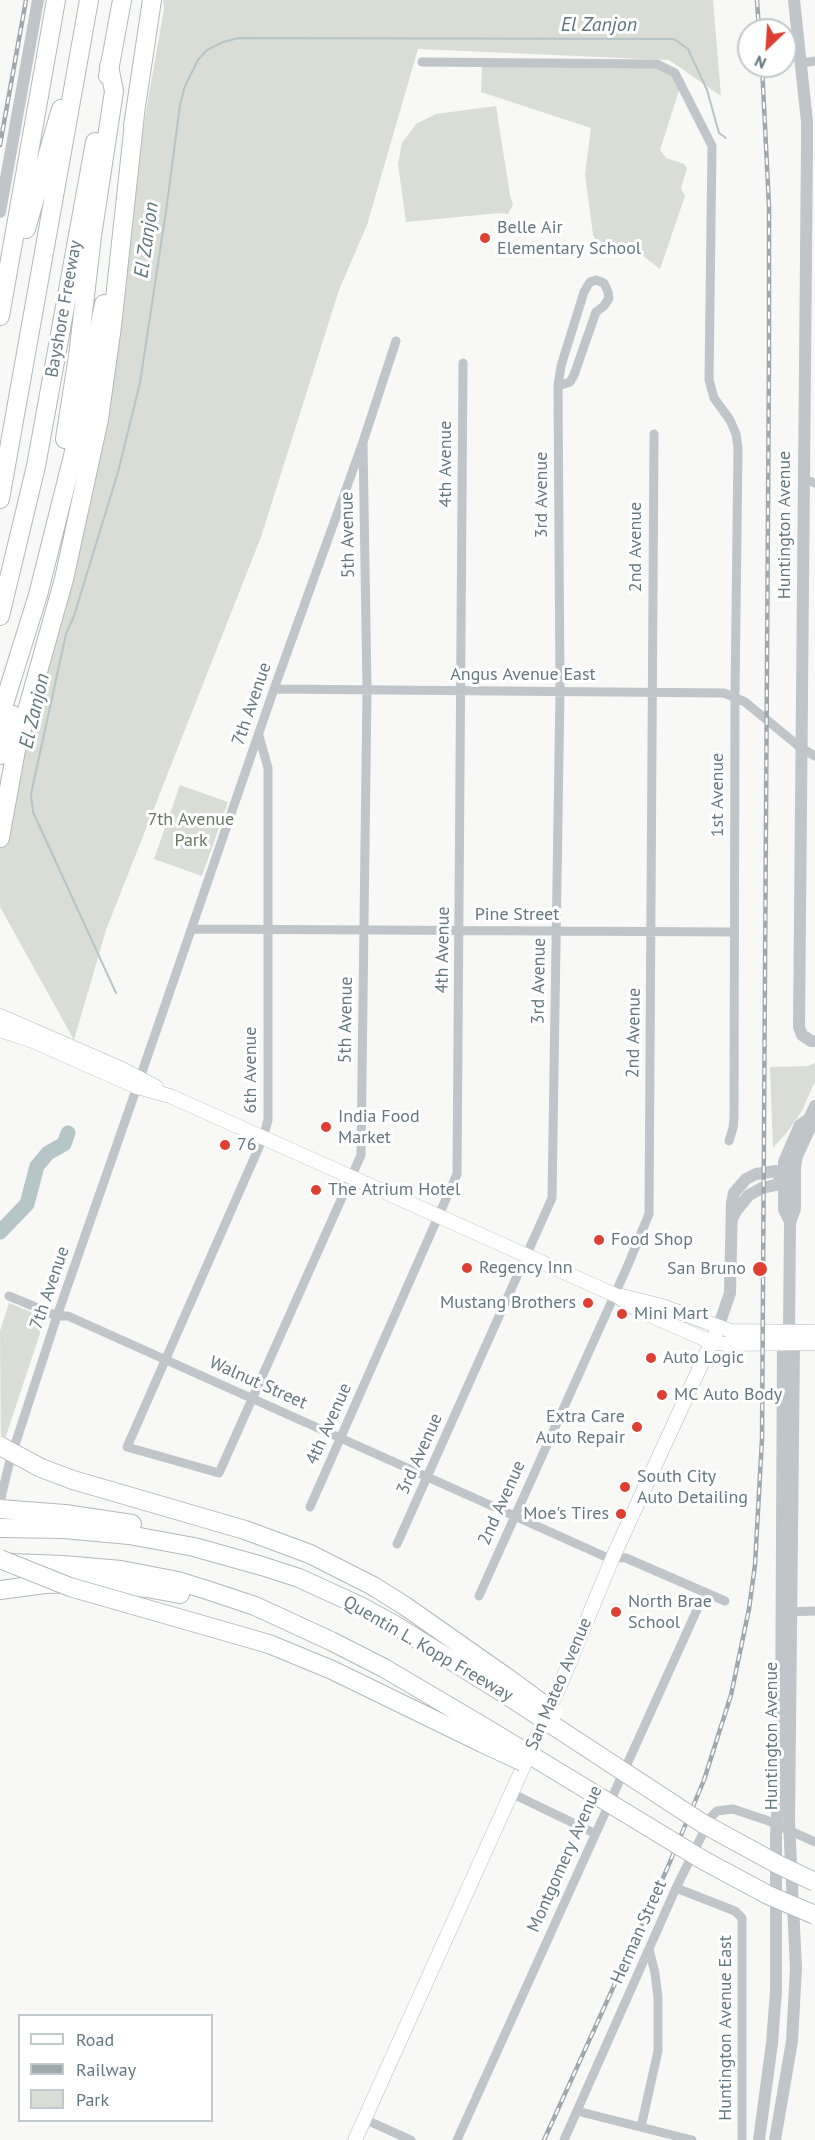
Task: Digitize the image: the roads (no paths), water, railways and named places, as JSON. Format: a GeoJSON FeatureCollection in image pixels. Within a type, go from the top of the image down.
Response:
{"type":"FeatureCollection","features":[{"type":"Feature","properties":{"kind":"highway"},"geometry":{"type":"LineString","coordinates":[[0,316],[56,0]]}},
{"type":"Feature","properties":{"kind":"highway","name":"Bayshore Freeway"},"geometry":{"type":"LineString","coordinates":[[0,499],[89,0]]}},
{"type":"Feature","properties":{"kind":"highway","name":"Bayshore Freeway"},"geometry":{"type":"LineString","coordinates":[[0,616],[36,466],[122,0]]}},
{"type":"Feature","properties":{"kind":"highway"},"geometry":{"type":"LineString","coordinates":[[0,717],[38,595],[86,397],[135,114],[152,0]]}},
{"type":"Feature","properties":{"kind":"highway"},"geometry":{"type":"LineString","coordinates":[[0,321],[48,149],[81,47]]}},
{"type":"Feature","properties":{"kind":"highway"},"geometry":{"type":"LineString","coordinates":[[0,692],[41,550],[66,437],[92,236],[114,91],[110,66]]}},
{"type":"Feature","properties":{"kind":"highway"},"geometry":{"type":"LineString","coordinates":[[0,838],[16,750],[68,563],[99,419],[111,336],[135,114]]}},
{"type":"Feature","properties":{"kind":"highway"},"geometry":{"type":"LineString","coordinates":[[0,466],[16,418]]}},
{"type":"Feature","properties":{"kind":"highway"},"geometry":{"type":"LineString","coordinates":[[0,755],[57,574],[99,419]]}},
{"type":"Feature","properties":{"kind":"highway"},"geometry":{"type":"LineString","coordinates":[[0,1446],[41,1468],[73,1480],[245,1530],[310,1554],[342,1569],[397,1601],[506,1685],[672,1803],[718,1832],[815,1882]]}},
{"type":"Feature","properties":{"kind":"highway"},"geometry":{"type":"LineString","coordinates":[[0,1509],[31,1519]]}},
{"type":"Feature","properties":{"kind":"highway","name":"Quentin L. Kopp Freeway"},"geometry":{"type":"LineString","coordinates":[[31,1519],[97,1518],[174,1533],[238,1553],[360,1606],[506,1685]]}},
{"type":"Feature","properties":{"kind":"highway"},"geometry":{"type":"LineString","coordinates":[[0,1528],[31,1519]]}},
{"type":"Feature","properties":{"kind":"highway"},"geometry":{"type":"LineString","coordinates":[[3,1562],[91,1567],[150,1575],[178,1581],[255,1606],[384,1668],[482,1734],[703,1860],[768,1895],[815,1915]]}},
{"type":"Feature","properties":{"kind":"highway"},"geometry":{"type":"LineString","coordinates":[[3,1562],[70,1587],[269,1644],[482,1734]]}},
{"type":"Feature","properties":{"kind":"highway"},"geometry":{"type":"LineString","coordinates":[[0,1590],[69,1582],[147,1588],[229,1606],[331,1641]]}},
{"type":"Feature","properties":{"kind":"highway"},"geometry":{"type":"LineString","coordinates":[[703,1860],[760,1896],[815,1924]]}},
{"type":"Feature","properties":{"kind":"main road"},"geometry":{"type":"LineString","coordinates":[[0,1016],[137,1088]]}},
{"type":"Feature","properties":{"kind":"main road"},"geometry":{"type":"LineString","coordinates":[[0,1030],[33,1041],[137,1088],[170,1096],[615,1294],[662,1306],[718,1328],[815,1343]]}},
{"type":"Feature","properties":{"kind":"main road"},"geometry":{"type":"LineString","coordinates":[[615,1294],[638,1310],[711,1342],[726,1344],[788,1339],[815,1332]]}},
{"type":"Feature","properties":{"kind":"main road","name":"San Mateo Avenue"},"geometry":{"type":"LineString","coordinates":[[355,2140],[561,1683],[613,1557],[718,1328]]}},
{"type":"Feature","properties":{"kind":"street"},"geometry":{"type":"LineString","coordinates":[[0,212],[38,0]]}},
{"type":"Feature","properties":{"kind":"street","name":"Huntington Avenue"},"geometry":{"type":"LineString","coordinates":[[794,1],[811,126],[809,481],[801,748],[799,1027],[802,1035],[815,1041]]}},
{"type":"Feature","properties":{"kind":"street","name":"1st Avenue"},"geometry":{"type":"LineString","coordinates":[[422,62],[657,64],[675,72],[712,146],[709,380],[714,398],[733,427],[738,448],[734,1117],[729,1141]]}},
{"type":"Feature","properties":{"kind":"street"},"geometry":{"type":"LineString","coordinates":[[801,63],[815,62]]}},
{"type":"Feature","properties":{"kind":"street","name":"3rd Avenue"},"geometry":{"type":"LineString","coordinates":[[397,1544],[552,1198],[560,691],[558,386],[561,366],[584,292],[590,282],[596,280],[604,283],[609,292],[609,298],[596,312],[570,382],[558,386]]}},
{"type":"Feature","properties":{"kind":"street","name":"7th Avenue"},"geometry":{"type":"LineString","coordinates":[[0,1502],[10,1460],[57,1316],[274,689],[363,442],[396,341]]}},
{"type":"Feature","properties":{"kind":"street","name":"4th Avenue"},"geometry":{"type":"LineString","coordinates":[[310,1507],[457,1174],[463,363]]}},
{"type":"Feature","properties":{"kind":"street","name":"2nd Avenue"},"geometry":{"type":"LineString","coordinates":[[479,1596],[649,1214],[654,434]]}},
{"type":"Feature","properties":{"kind":"street","name":"5th Avenue"},"geometry":{"type":"LineString","coordinates":[[127,1447],[219,1473],[361,1155],[367,690],[363,442]]}},
{"type":"Feature","properties":{"kind":"street","name":"Angus Avenue East"},"geometry":{"type":"LineString","coordinates":[[274,689],[724,693],[735,696],[801,748],[815,756]]}},
{"type":"Feature","properties":{"kind":"street","name":"6th Avenue"},"geometry":{"type":"LineString","coordinates":[[127,1447],[263,1138],[268,1120],[268,768],[259,736]]}},
{"type":"Feature","properties":{"kind":"street","name":"Pine Street"},"geometry":{"type":"LineString","coordinates":[[192,929],[735,932]]}},
{"type":"Feature","properties":{"kind":"street"},"geometry":{"type":"LineString","coordinates":[[786,1176],[785,1158],[800,1125],[809,1119],[815,1106]]}},
{"type":"Feature","properties":{"kind":"street","name":"San Mateo Avenue"},"geometry":{"type":"LineString","coordinates":[[718,1328],[730,1293],[734,1193],[746,1179],[756,1174],[776,1171],[786,1176]]}},
{"type":"Feature","properties":{"kind":"street","name":"Huntington Avenue"},"geometry":{"type":"LineString","coordinates":[[759,2140],[776,1999],[777,1826],[785,1612],[790,1222],[784,1209],[786,1176]]}},
{"type":"Feature","properties":{"kind":"street","name":"Walnut Street"},"geometry":{"type":"LineString","coordinates":[[9,1296],[57,1316],[68,1317],[606,1557],[626,1558],[724,1601]]}},
{"type":"Feature","properties":{"kind":"street","name":"Montgomery Avenue"},"geometry":{"type":"LineString","coordinates":[[457,2140],[705,1592]]}},
{"type":"Feature","properties":{"kind":"street"},"geometry":{"type":"LineString","coordinates":[[785,1612],[815,1611]]}},
{"type":"Feature","properties":{"kind":"street","name":"Huntington Avenue"},"geometry":{"type":"LineString","coordinates":[[775,2140],[788,2069],[795,1994],[796,1934],[790,1832],[785,1612]]}},
{"type":"Feature","properties":{"kind":"street"},"geometry":{"type":"LineString","coordinates":[[511,1793],[594,1833]]}},
{"type":"Feature","properties":{"kind":"street","name":"Herman Street"},"geometry":{"type":"LineString","coordinates":[[564,2140],[706,1824],[717,1811],[733,1809],[815,1842]]}},
{"type":"Feature","properties":{"kind":"street","name":"Huntington Avenue East"},"geometry":{"type":"LineString","coordinates":[[676,1888],[740,1914],[743,1924],[742,2140]]}},
{"type":"Feature","properties":{"kind":"street"},"geometry":{"type":"LineString","coordinates":[[641,2127],[658,2052],[657,1991],[649,1950]]}},
{"type":"Feature","properties":{"kind":"street"},"geometry":{"type":"LineString","coordinates":[[577,2111],[692,2140]]}},
{"type":"Feature","properties":{"kind":"street"},"geometry":{"type":"LineString","coordinates":[[364,2119],[411,2140]]}},
{"type":"Feature","properties":{"kind":"waterway","name":"El Zanjon"},"geometry":{"type":"LineString","coordinates":[[116,993],[33,812],[31,794],[66,634],[74,616],[118,472],[140,383],[180,105],[185,86],[198,60],[207,50],[223,42],[239,38],[674,39],[688,49],[707,90],[719,133],[726,138]]}},
{"type":"Feature","properties":{"kind":"waterway"},"geometry":{"type":"LineString","coordinates":[[0,1232],[27,1204],[37,1166],[48,1153],[64,1144],[68,1133]]}},
{"type":"Feature","properties":{"kind":"railway"},"geometry":{"type":"LineString","coordinates":[[0,145],[26,0]]}},
{"type":"Feature","properties":{"kind":"railway"},"geometry":{"type":"LineString","coordinates":[[757,0],[758,18]]}},
{"type":"Feature","properties":{"kind":"railway"},"geometry":{"type":"LineString","coordinates":[[544,2140],[667,1869],[704,1780],[731,1695],[749,1609],[755,1565],[762,1439],[769,355],[769,206],[763,78]]}},
{"type":"Feature","properties":{"kind":"place","name":"Belle Air Elementary School"},"geometry":{"type":"Point","coordinates":[485,238]}},
{"type":"Feature","properties":{"kind":"place","name":"India Food Market"},"geometry":{"type":"Point","coordinates":[326,1127]}},
{"type":"Feature","properties":{"kind":"place","name":"76"},"geometry":{"type":"Point","coordinates":[225,1145]}},
{"type":"Feature","properties":{"kind":"place","name":"The Atrium Hotel"},"geometry":{"type":"Point","coordinates":[316,1190]}},
{"type":"Feature","properties":{"kind":"place","name":"Food Shop"},"geometry":{"type":"Point","coordinates":[599,1240]}},
{"type":"Feature","properties":{"kind":"place","name":"Regency Inn"},"geometry":{"type":"Point","coordinates":[467,1268]}},
{"type":"Feature","properties":{"kind":"place","name":"San Bruno"},"geometry":{"type":"Point","coordinates":[760,1269]}},
{"type":"Feature","properties":{"kind":"place","name":"Mustang Brothers"},"geometry":{"type":"Point","coordinates":[588,1303]}},
{"type":"Feature","properties":{"kind":"place","name":"Mini Mart"},"geometry":{"type":"Point","coordinates":[622,1314]}},
{"type":"Feature","properties":{"kind":"place","name":"Auto Logic"},"geometry":{"type":"Point","coordinates":[651,1358]}},
{"type":"Feature","properties":{"kind":"place","name":"MC Auto Body"},"geometry":{"type":"Point","coordinates":[662,1395]}},
{"type":"Feature","properties":{"kind":"place","name":"Extra Care Auto Repair"},"geometry":{"type":"Point","coordinates":[637,1427]}},
{"type":"Feature","properties":{"kind":"place","name":"South City Auto Detailing"},"geometry":{"type":"Point","coordinates":[625,1487]}},
{"type":"Feature","properties":{"kind":"place","name":"Moe's Tires"},"geometry":{"type":"Point","coordinates":[621,1514]}},
{"type":"Feature","properties":{"kind":"place","name":"North Brae School"},"geometry":{"type":"Point","coordinates":[616,1612]}},
{"type":"Feature","properties":{"kind":"park label","name":"7th Avenue Park"},"geometry":{"type":"Point","coordinates":[191,830]}}]}
